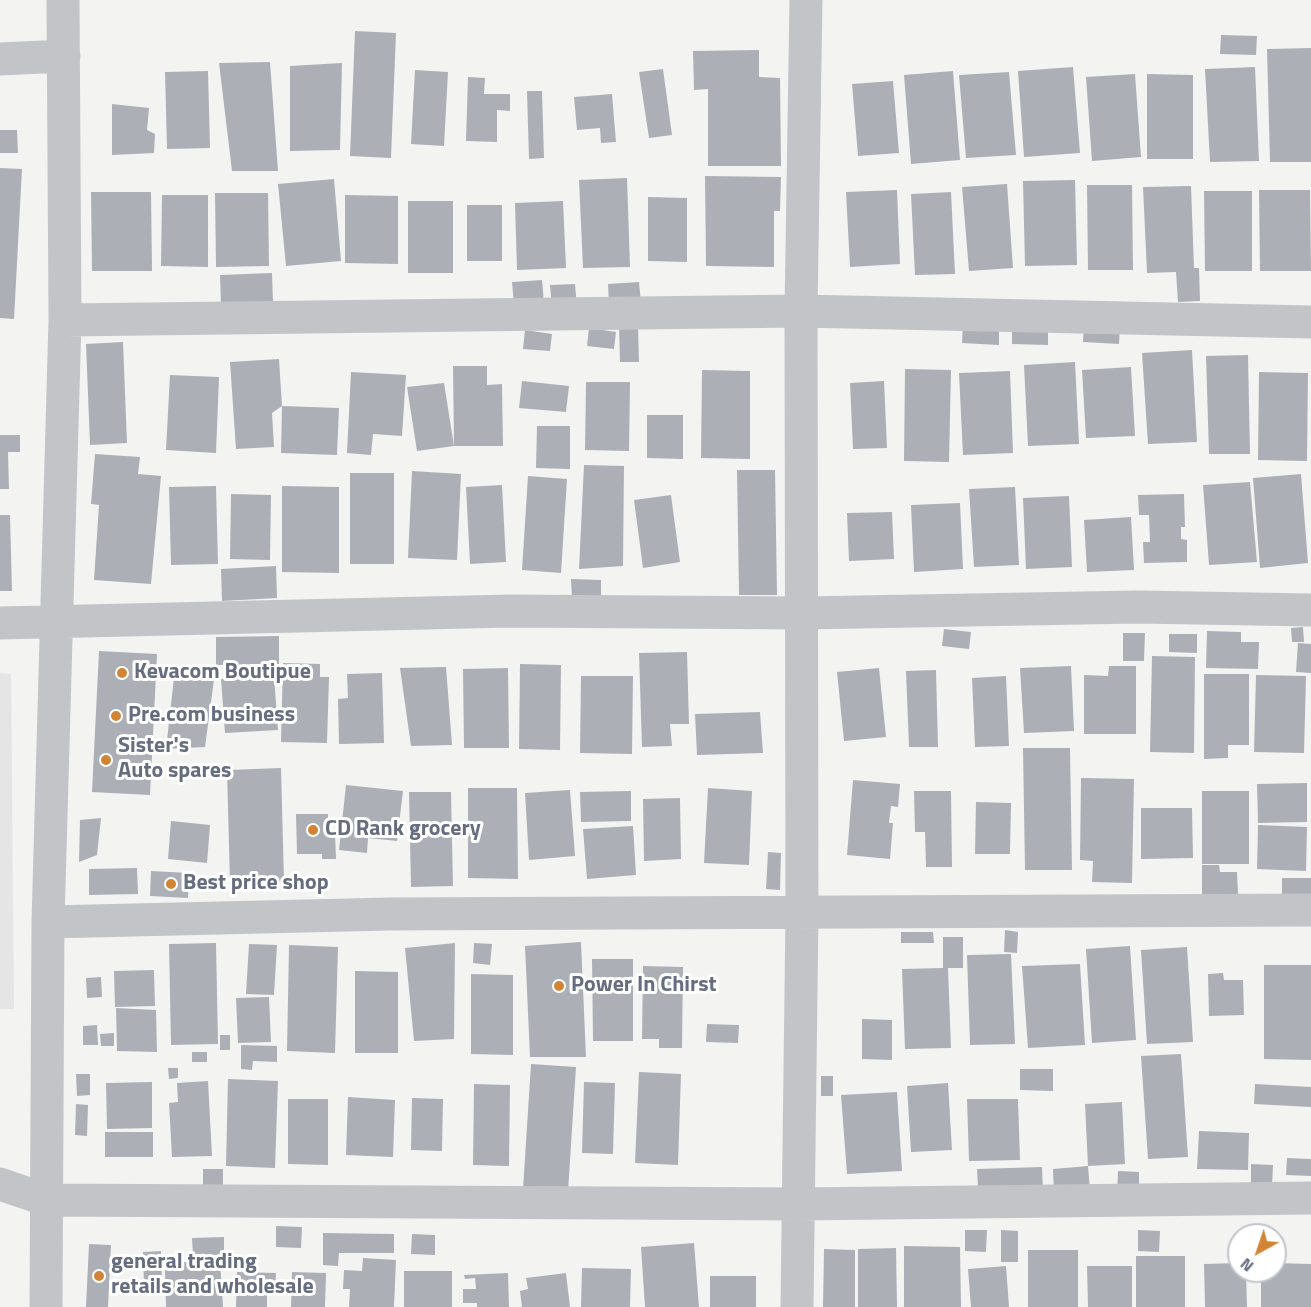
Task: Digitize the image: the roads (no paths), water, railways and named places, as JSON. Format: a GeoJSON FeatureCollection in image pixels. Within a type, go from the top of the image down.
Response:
{"type":"FeatureCollection","features":[{"type":"Feature","properties":{"kind":"street"},"geometry":{"type":"LineString","coordinates":[[46,1307],[48,922],[65,320],[63,0]]}},
{"type":"Feature","properties":{"kind":"street"},"geometry":{"type":"LineString","coordinates":[[797,1307],[802,912],[801,311],[806,0]]}},
{"type":"Feature","properties":{"kind":"street"},"geometry":{"type":"LineString","coordinates":[[0,59],[64,56]]}},
{"type":"Feature","properties":{"kind":"street"},"geometry":{"type":"LineString","coordinates":[[65,320],[108,322],[801,311],[1311,322]]}},
{"type":"Feature","properties":{"kind":"street"},"geometry":{"type":"LineString","coordinates":[[0,623],[57,624],[411,612],[802,613],[1138,607],[1311,610]]}},
{"type":"Feature","properties":{"kind":"street"},"geometry":{"type":"LineString","coordinates":[[48,922],[390,914],[1179,912],[1311,909]]}},
{"type":"Feature","properties":{"kind":"street"},"geometry":{"type":"LineString","coordinates":[[0,1184],[47,1200],[799,1204],[1311,1198]]}},
{"type":"Feature","properties":{"kind":"place","name":"Kevacom Boutipue"},"geometry":{"type":"Point","coordinates":[122,673]}},
{"type":"Feature","properties":{"kind":"place","name":"Pre.com business"},"geometry":{"type":"Point","coordinates":[116,716]}},
{"type":"Feature","properties":{"kind":"place","name":"Sister's Auto spares"},"geometry":{"type":"Point","coordinates":[106,760]}},
{"type":"Feature","properties":{"kind":"place","name":"CD Rank grocery"},"geometry":{"type":"Point","coordinates":[313,830]}},
{"type":"Feature","properties":{"kind":"place","name":"Best price shop"},"geometry":{"type":"Point","coordinates":[171,884]}},
{"type":"Feature","properties":{"kind":"place","name":"Power In Chirst"},"geometry":{"type":"Point","coordinates":[559,986]}},
{"type":"Feature","properties":{"kind":"place","name":"general trading retails and wholesale"},"geometry":{"type":"Point","coordinates":[99,1276]}}]}
